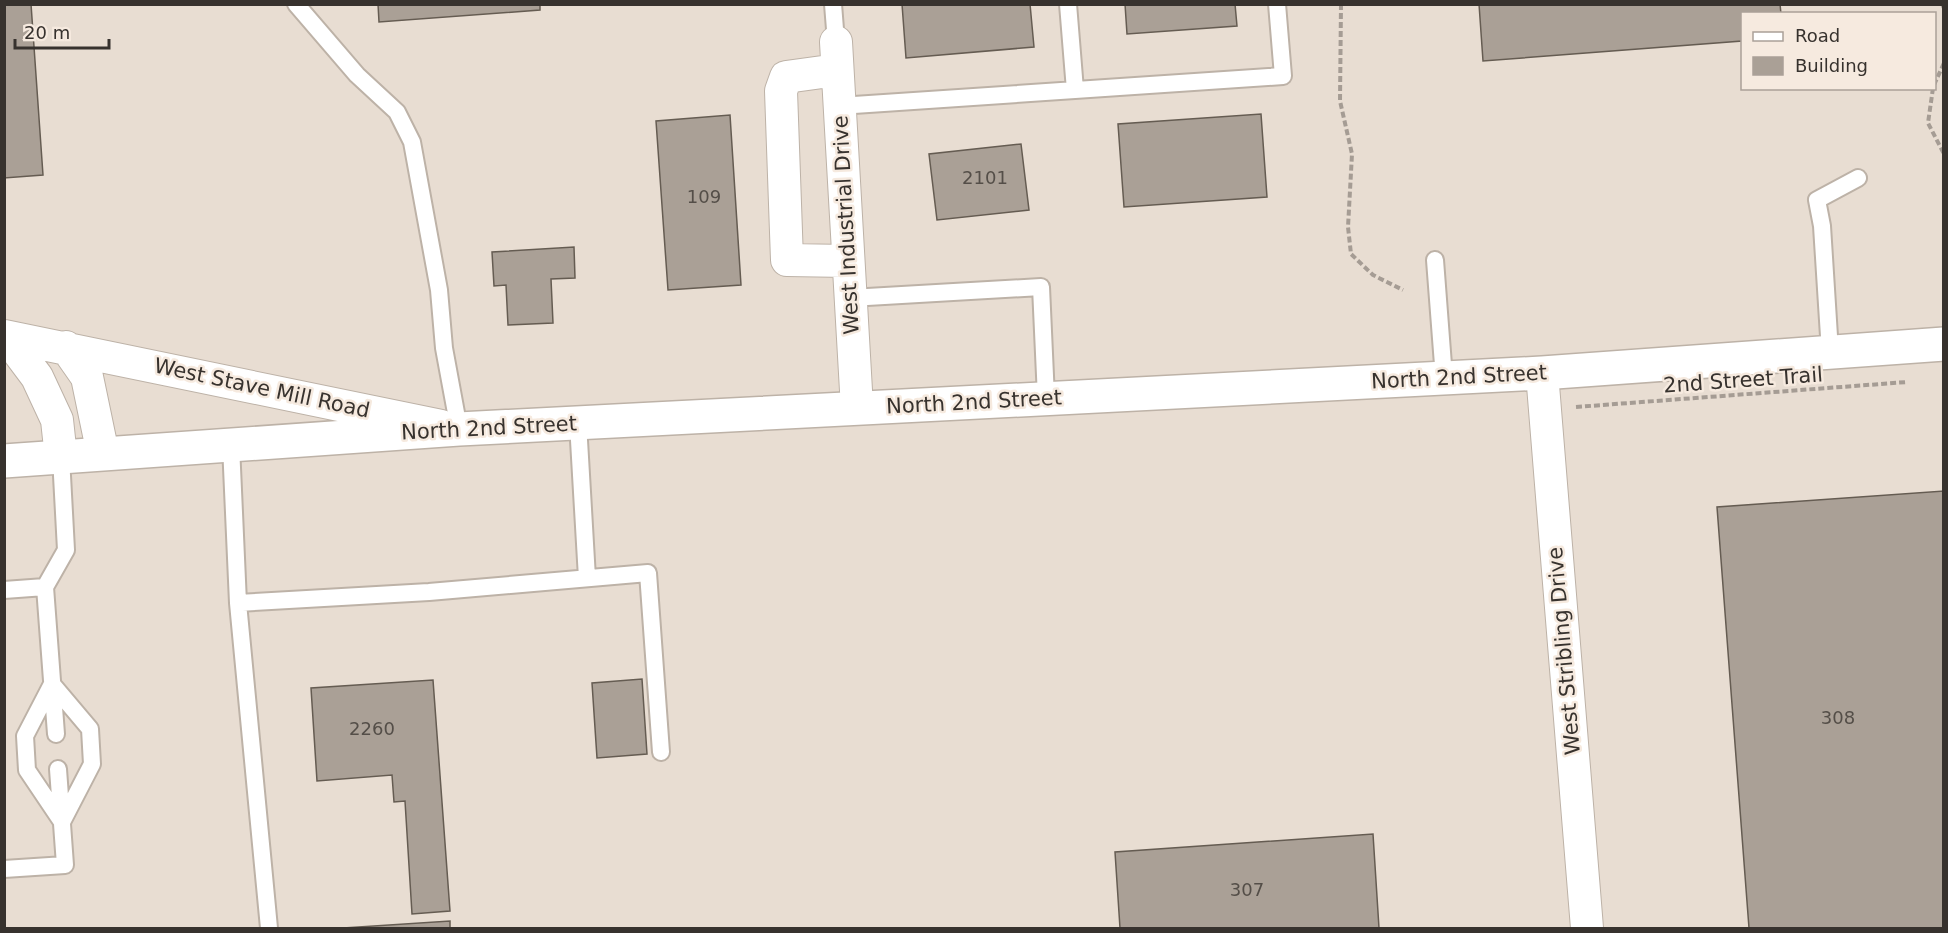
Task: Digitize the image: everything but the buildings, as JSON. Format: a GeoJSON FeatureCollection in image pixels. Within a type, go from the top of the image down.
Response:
{"type":"FeatureCollection","features":[{"type":"Feature","properties":{"kind":"main road","name":"North 2nd Street"},"geometry":{"type":"LineString","coordinates":[[4,461],[459,429],[1542,373],[1944,344]]}},
{"type":"Feature","properties":{"kind":"street","name":"West Industrial Drive"},"geometry":{"type":"LineString","coordinates":[[836,56],[857,408]]}},
{"type":"Feature","properties":{"kind":"street"},"geometry":{"type":"LineString","coordinates":[[836,56],[786,77],[781,91],[788,260],[848,261]]}},
{"type":"Feature","properties":{"kind":"street","name":"West Stave Mill Road"},"geometry":{"type":"LineString","coordinates":[[6,336],[459,429]]}},
{"type":"Feature","properties":{"kind":"street","name":"West Stave Mill Road"},"geometry":{"type":"LineString","coordinates":[[6,336],[37,377],[57,420],[61,457]]}},
{"type":"Feature","properties":{"kind":"street"},"geometry":{"type":"LineString","coordinates":[[66,347],[87,377],[103,454]]}},
{"type":"Feature","properties":{"kind":"street","name":"West Stribling Drive"},"geometry":{"type":"LineString","coordinates":[[1542,373],[1587,928]]}},
{"type":"Feature","properties":{"kind":"lane"},"geometry":{"type":"LineString","coordinates":[[296,4],[357,75],[398,112],[412,142],[439,290],[444,348],[459,429]]}},
{"type":"Feature","properties":{"kind":"lane"},"geometry":{"type":"LineString","coordinates":[[833,4],[836,56]]}},
{"type":"Feature","properties":{"kind":"lane"},"geometry":{"type":"LineString","coordinates":[[1068,4],[1075,90]]}},
{"type":"Feature","properties":{"kind":"lane"},"geometry":{"type":"LineString","coordinates":[[839,106],[1283,76],[1277,4]]}},
{"type":"Feature","properties":{"kind":"lane"},"geometry":{"type":"LineString","coordinates":[[1830,352],[1822,226],[1817,200],[1858,178]]}},
{"type":"Feature","properties":{"kind":"lane"},"geometry":{"type":"LineString","coordinates":[[1435,260],[1444,378]]}},
{"type":"Feature","properties":{"kind":"lane"},"geometry":{"type":"LineString","coordinates":[[850,298],[1041,287],[1046,398]]}},
{"type":"Feature","properties":{"kind":"lane"},"geometry":{"type":"LineString","coordinates":[[578,423],[587,578]]}},
{"type":"Feature","properties":{"kind":"lane"},"geometry":{"type":"LineString","coordinates":[[231,445],[238,603],[269,928]]}},
{"type":"Feature","properties":{"kind":"lane"},"geometry":{"type":"LineString","coordinates":[[56,734],[45,587],[66,550],[61,457]]}},
{"type":"Feature","properties":{"kind":"lane"},"geometry":{"type":"LineString","coordinates":[[238,603],[429,592],[648,573],[661,752]]}},
{"type":"Feature","properties":{"kind":"lane"},"geometry":{"type":"LineString","coordinates":[[4,590],[45,587]]}},
{"type":"Feature","properties":{"kind":"lane"},"geometry":{"type":"LineString","coordinates":[[52,684],[90,729],[92,764],[62,822]]}},
{"type":"Feature","properties":{"kind":"lane"},"geometry":{"type":"LineString","coordinates":[[52,684],[25,736],[26,759],[27,770],[62,822]]}},
{"type":"Feature","properties":{"kind":"lane"},"geometry":{"type":"LineString","coordinates":[[4,869],[65,865],[58,769]]}},
{"type":"Feature","properties":{"kind":"path"},"geometry":{"type":"LineString","coordinates":[[1341,4],[1340,102],[1352,154],[1348,227],[1351,254],[1373,275],[1402,290]]}},
{"type":"Feature","properties":{"kind":"path"},"geometry":{"type":"LineString","coordinates":[[1936,82],[1944,63]]}},
{"type":"Feature","properties":{"kind":"path"},"geometry":{"type":"LineString","coordinates":[[1934,90],[1928,123],[1944,154]]}},
{"type":"Feature","properties":{"kind":"path","name":"2nd Street Trail"},"geometry":{"type":"LineString","coordinates":[[1545,410],[1908,382]]}}]}
